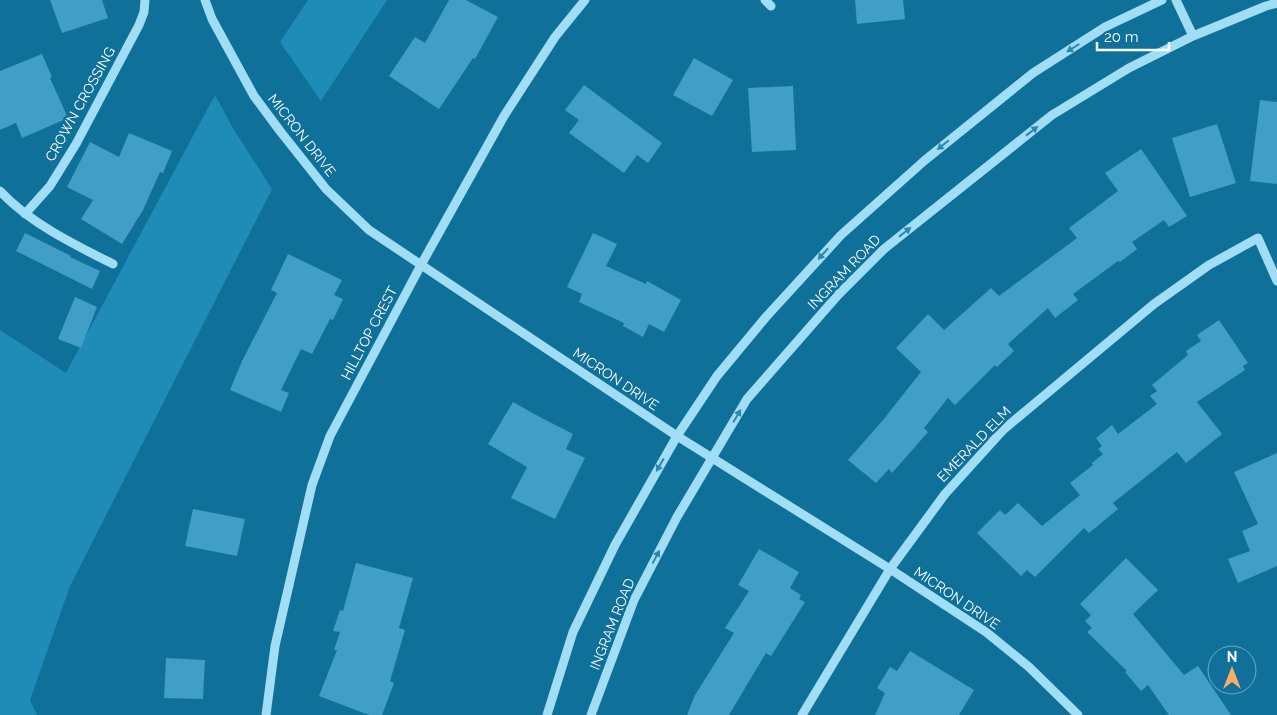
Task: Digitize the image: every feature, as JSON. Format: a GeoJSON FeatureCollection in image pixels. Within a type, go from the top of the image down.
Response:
{"type":"FeatureCollection","features":[{"type":"Feature","properties":{"kind":"street","name":"CROWN CROSSING"},"geometry":{"type":"LineString","coordinates":[[25,214],[50,186],[76,144],[139,25],[144,12],[145,0]]}},
{"type":"Feature","properties":{"kind":"street","name":"MICRON DRIVE"},"geometry":{"type":"LineString","coordinates":[[205,0],[212,19],[254,96],[326,189],[369,230],[676,436],[890,569],[986,632],[1030,667],[1078,715]]}},
{"type":"Feature","properties":{"kind":"street","name":"HILLTOP CREST"},"geometry":{"type":"LineString","coordinates":[[266,715],[275,646],[312,485],[330,436],[421,265],[504,116],[555,37],[585,0]]}},
{"type":"Feature","properties":{"kind":"street","name":"INGRAM ROAD"},"geometry":{"type":"LineString","coordinates":[[547,715],[573,632],[614,545],[676,436],[717,376],[766,317],[841,235],[924,161],[1033,73],[1105,27],[1162,0]]}},
{"type":"Feature","properties":{"kind":"street"},"geometry":{"type":"LineString","coordinates":[[1176,0],[1193,36]]}},
{"type":"Feature","properties":{"kind":"street","name":"INGRAM ROAD"},"geometry":{"type":"LineString","coordinates":[[592,715],[634,600],[677,517],[747,399],[838,295],[884,249],[1052,115],[1129,68],[1193,36],[1277,3]]}},
{"type":"Feature","properties":{"kind":"street"},"geometry":{"type":"LineString","coordinates":[[0,191],[25,214],[80,247],[113,264]]}},
{"type":"Feature","properties":{"kind":"street","name":"EMERALD ELM"},"geometry":{"type":"LineString","coordinates":[[802,715],[890,569],[945,494],[1003,430],[1154,304],[1209,265],[1258,238],[1277,281]]}},
{"type":"Feature","properties":{"kind":"shaded area"},"geometry":{"type":"Polygon","coordinates":[[[308,0],[387,0],[321,101],[280,42],[308,0]]]}},
{"type":"Feature","properties":{"kind":"shaded area"},"geometry":{"type":"Polygon","coordinates":[[[215,95],[234,130],[272,189],[70,586],[30,700],[37,715],[0,715],[0,330],[66,373],[215,95]]]}},
{"type":"Feature","properties":{"kind":"building"},"geometry":{"type":"Polygon","coordinates":[[[50,0],[102,0],[108,18],[62,33],[50,0]]]}},
{"type":"Feature","properties":{"kind":"building"},"geometry":{"type":"Polygon","coordinates":[[[449,0],[466,0],[498,17],[475,59],[473,58],[439,109],[389,76],[415,37],[425,43],[449,0]]]}},
{"type":"Feature","properties":{"kind":"building"},"geometry":{"type":"Polygon","coordinates":[[[855,0],[903,0],[905,19],[857,24],[855,0]]]}},
{"type":"Feature","properties":{"kind":"building"},"geometry":{"type":"Polygon","coordinates":[[[42,54],[52,77],[50,78],[68,118],[22,138],[16,123],[0,130],[0,71],[42,54]]]}},
{"type":"Feature","properties":{"kind":"building"},"geometry":{"type":"Polygon","coordinates":[[[694,58],[733,80],[712,116],[673,95],[694,58]]]}},
{"type":"Feature","properties":{"kind":"building"},"geometry":{"type":"Polygon","coordinates":[[[584,85],[662,143],[648,163],[637,155],[624,173],[569,133],[579,120],[565,110],[584,85]]]}},
{"type":"Feature","properties":{"kind":"building"},"geometry":{"type":"Polygon","coordinates":[[[793,86],[796,150],[752,152],[748,88],[793,86]]]}},
{"type":"Feature","properties":{"kind":"building"},"geometry":{"type":"Polygon","coordinates":[[[1260,100],[1277,102],[1277,184],[1250,181],[1260,100]]]}},
{"type":"Feature","properties":{"kind":"building"},"geometry":{"type":"Polygon","coordinates":[[[1217,124],[1236,183],[1190,197],[1172,138],[1217,124]]]}},
{"type":"Feature","properties":{"kind":"building"},"geometry":{"type":"Polygon","coordinates":[[[129,133],[172,151],[163,173],[160,172],[143,210],[122,244],[81,219],[93,200],[67,187],[90,142],[119,157],[129,133]]]}},
{"type":"Feature","properties":{"kind":"building"},"geometry":{"type":"Polygon","coordinates":[[[1141,149],[1187,216],[1169,227],[1164,220],[1132,242],[1137,249],[1073,294],[1078,300],[1055,318],[1048,308],[1008,344],[1014,351],[997,367],[995,365],[955,405],[948,398],[924,428],[928,432],[892,473],[889,469],[876,483],[848,460],[921,372],[896,348],[928,314],[944,330],[991,288],[999,296],[1077,238],[1069,228],[1118,191],[1105,173],[1141,149]]]}},
{"type":"Feature","properties":{"kind":"building"},"geometry":{"type":"Polygon","coordinates":[[[25,233],[100,271],[92,289],[16,251],[25,233]]]}},
{"type":"Feature","properties":{"kind":"building"},"geometry":{"type":"Polygon","coordinates":[[[593,233],[617,244],[606,266],[646,284],[647,281],[681,300],[664,332],[649,324],[643,337],[623,326],[624,323],[579,302],[582,294],[567,287],[593,233]]]}},
{"type":"Feature","properties":{"kind":"building"},"geometry":{"type":"Polygon","coordinates":[[[288,254],[342,280],[334,295],[343,299],[333,320],[330,319],[312,354],[301,349],[281,390],[289,393],[281,412],[230,390],[242,361],[277,293],[271,290],[288,254]]]}},
{"type":"Feature","properties":{"kind":"building"},"geometry":{"type":"Polygon","coordinates":[[[75,297],[97,307],[81,348],[58,339],[75,297]]]}},
{"type":"Feature","properties":{"kind":"building"},"geometry":{"type":"Polygon","coordinates":[[[1219,320],[1248,363],[1243,366],[1245,370],[1197,402],[1222,434],[1186,463],[1177,452],[1113,503],[1118,509],[1089,533],[1084,528],[1035,577],[1027,570],[1021,576],[977,533],[1000,510],[1005,515],[1018,503],[1042,526],[1080,495],[1070,483],[1093,465],[1092,463],[1103,454],[1098,449],[1102,446],[1096,438],[1112,425],[1118,434],[1157,404],[1150,396],[1157,391],[1152,385],[1188,355],[1186,351],[1201,341],[1197,335],[1219,320]]]}},
{"type":"Feature","properties":{"kind":"building"},"geometry":{"type":"Polygon","coordinates":[[[513,402],[573,434],[566,449],[585,458],[555,519],[511,498],[527,467],[488,444],[513,402]]]}},
{"type":"Feature","properties":{"kind":"building"},"geometry":{"type":"Polygon","coordinates":[[[1277,453],[1277,566],[1238,583],[1228,559],[1250,551],[1242,531],[1258,524],[1234,472],[1277,453]]]}},
{"type":"Feature","properties":{"kind":"building"},"geometry":{"type":"Polygon","coordinates":[[[193,509],[245,519],[237,556],[185,546],[193,509]]]}},
{"type":"Feature","properties":{"kind":"building"},"geometry":{"type":"Polygon","coordinates":[[[759,549],[799,572],[790,588],[801,595],[799,599],[805,602],[771,656],[766,653],[729,715],[687,715],[695,695],[734,633],[725,628],[749,591],[738,585],[759,549]]]}},
{"type":"Feature","properties":{"kind":"building"},"geometry":{"type":"Polygon","coordinates":[[[1126,558],[1158,590],[1133,614],[1184,675],[1198,666],[1207,679],[1207,695],[1218,695],[1231,715],[1169,715],[1148,685],[1141,691],[1125,672],[1127,671],[1087,632],[1092,628],[1085,621],[1091,615],[1080,604],[1126,558]]]}},
{"type":"Feature","properties":{"kind":"building"},"geometry":{"type":"Polygon","coordinates":[[[356,563],[413,578],[399,628],[405,630],[390,681],[394,683],[382,715],[369,715],[319,696],[337,650],[334,650],[340,632],[333,631],[340,610],[343,611],[356,563]]]}},
{"type":"Feature","properties":{"kind":"building"},"geometry":{"type":"Polygon","coordinates":[[[910,651],[974,690],[959,715],[875,715],[885,693],[877,688],[890,667],[897,671],[910,651]]]}},
{"type":"Feature","properties":{"kind":"building"},"geometry":{"type":"Polygon","coordinates":[[[166,658],[205,660],[203,699],[164,698],[166,658]]]}}]}
